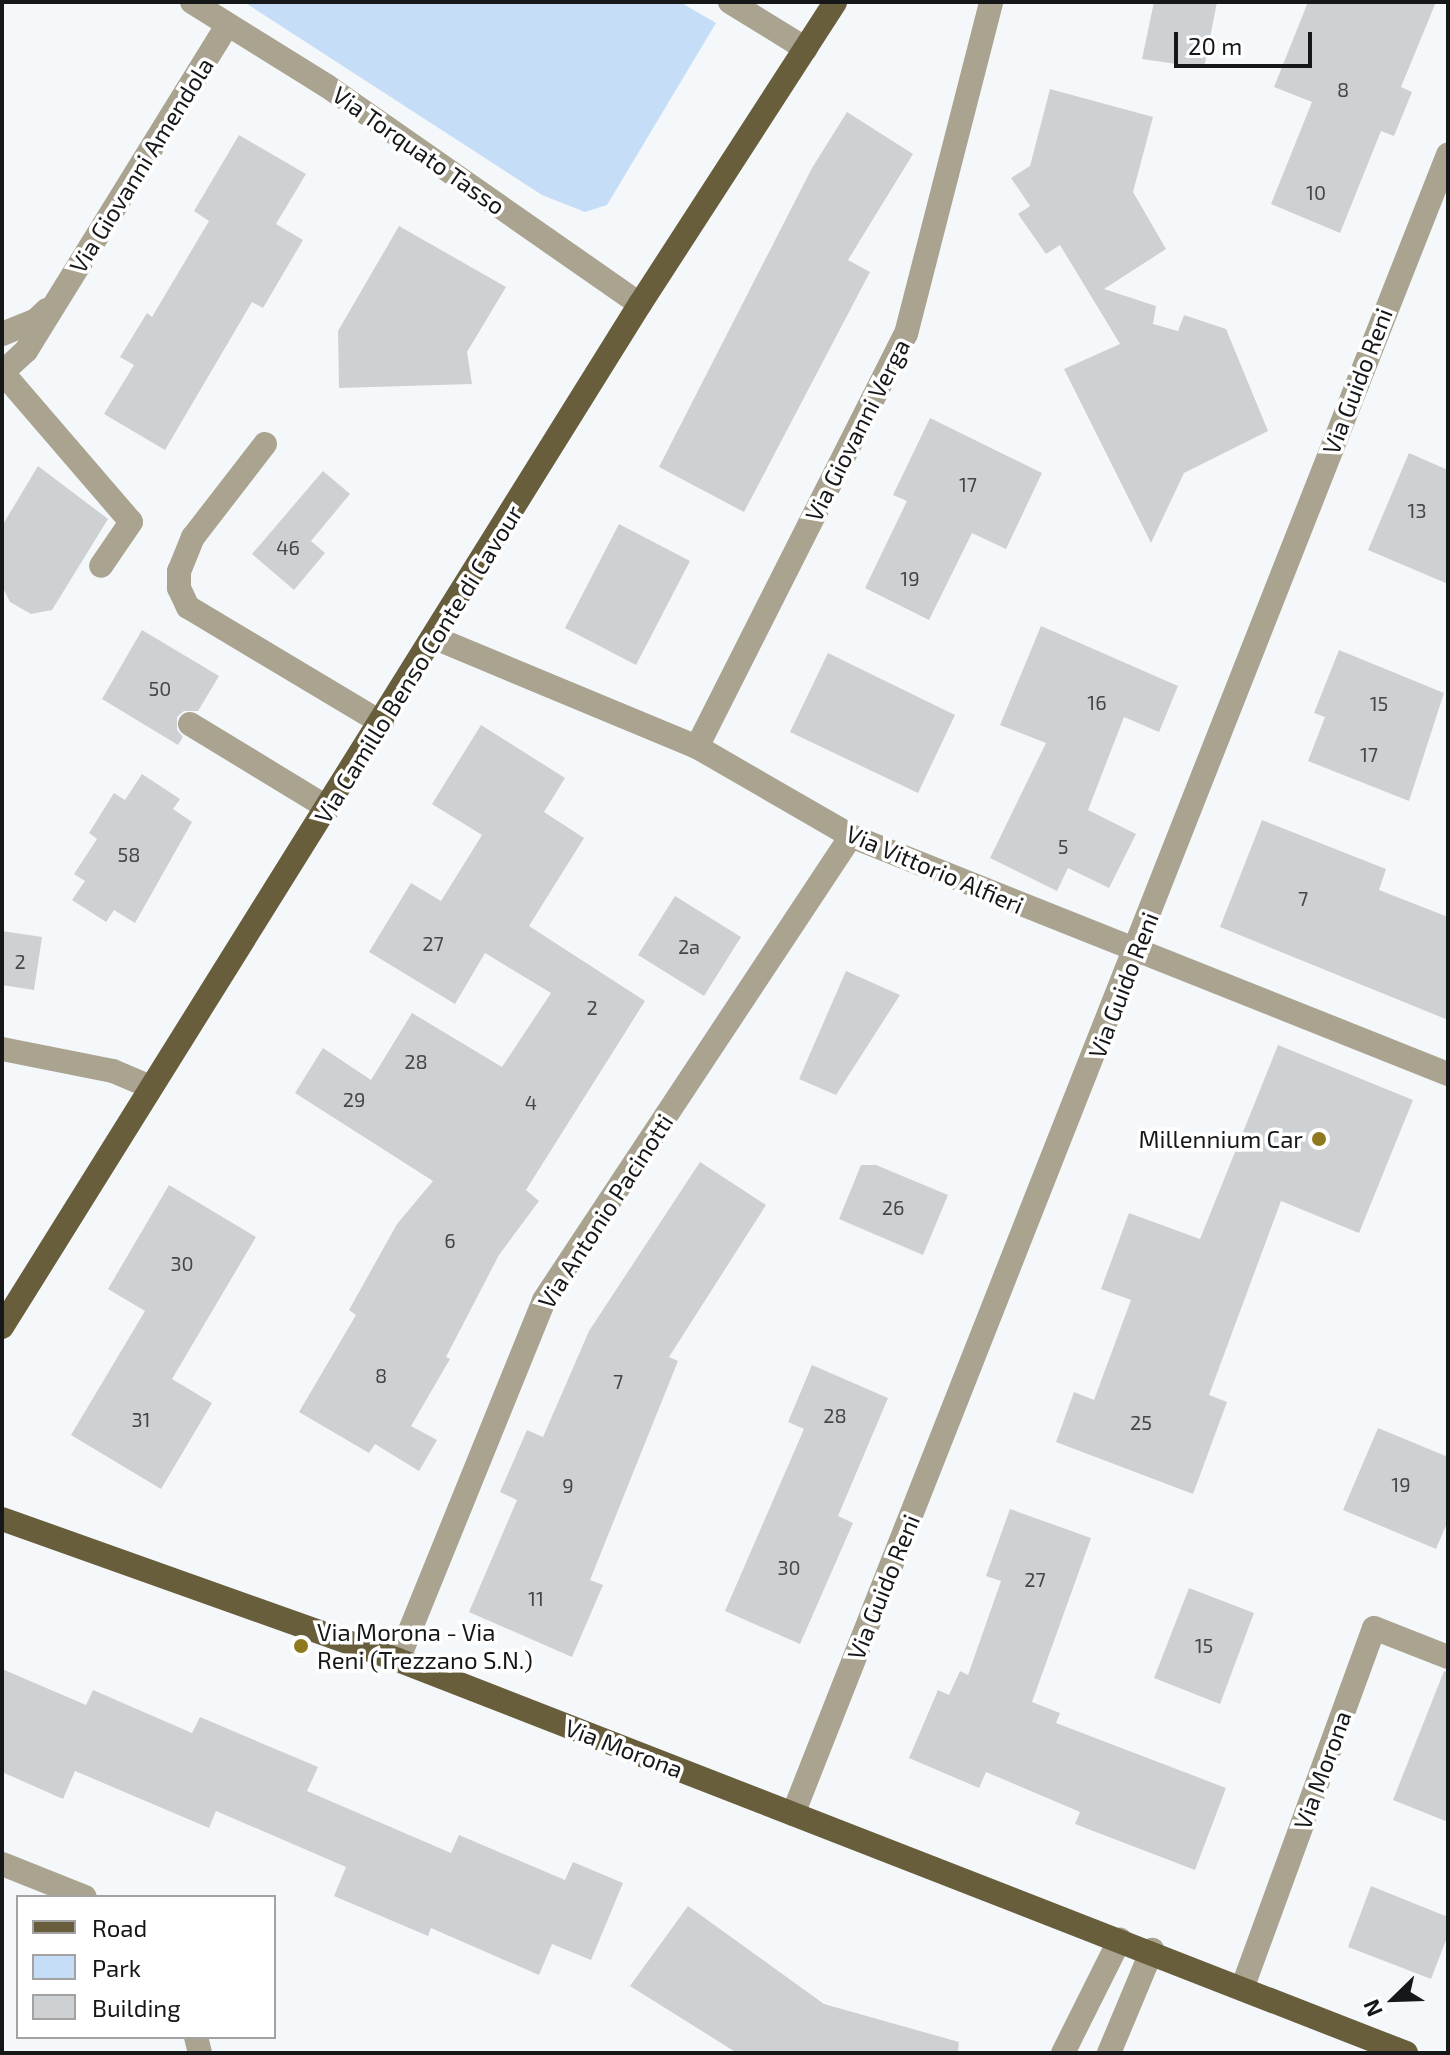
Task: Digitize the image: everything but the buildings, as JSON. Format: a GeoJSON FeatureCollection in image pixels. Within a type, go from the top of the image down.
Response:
{"type":"FeatureCollection","features":[{"type":"Feature","properties":{"kind":"main road","name":"Via Camillo Benso Conte di Cavour"},"geometry":{"type":"LineString","coordinates":[[4,1319],[382,723],[640,304],[835,2]]}},
{"type":"Feature","properties":{"kind":"main road","name":"Via Morona"},"geometry":{"type":"LineString","coordinates":[[2,1519],[398,1660],[1152,1950],[1406,2053]]}},
{"type":"Feature","properties":{"kind":"street","name":"Via Torquato Tasso"},"geometry":{"type":"LineString","coordinates":[[192,2],[327,86],[640,304]]}},
{"type":"Feature","properties":{"kind":"street"},"geometry":{"type":"LineString","coordinates":[[730,2],[806,49]]}},
{"type":"Feature","properties":{"kind":"street","name":"Via Giovanni Verga"},"geometry":{"type":"LineString","coordinates":[[697,747],[906,334],[991,2]]}},
{"type":"Feature","properties":{"kind":"street","name":"Via Giovanni Amendola"},"geometry":{"type":"LineString","coordinates":[[2,373],[26,351],[227,26]]}},
{"type":"Feature","properties":{"kind":"street","name":"Via Guido Reni"},"geometry":{"type":"LineString","coordinates":[[793,1814],[1437,208],[1448,155]]}},
{"type":"Feature","properties":{"kind":"street","name":"Via Giovanni Amendola"},"geometry":{"type":"LineString","coordinates":[[2,334],[35,321],[55,303]]}},
{"type":"Feature","properties":{"kind":"street"},"geometry":{"type":"LineString","coordinates":[[2,373],[131,522],[101,566]]}},
{"type":"Feature","properties":{"kind":"street"},"geometry":{"type":"LineString","coordinates":[[265,444],[193,537],[179,571],[179,588],[188,607],[382,723]]}},
{"type":"Feature","properties":{"kind":"street","name":"Via Vittorio Alfieri"},"geometry":{"type":"LineString","coordinates":[[435,638],[697,747],[851,836],[1448,1074]]}},
{"type":"Feature","properties":{"kind":"street"},"geometry":{"type":"LineString","coordinates":[[190,724],[328,808]]}},
{"type":"Feature","properties":{"kind":"street","name":"Via Antonio Pacinotti"},"geometry":{"type":"LineString","coordinates":[[398,1660],[544,1300],[851,836]]}},
{"type":"Feature","properties":{"kind":"street"},"geometry":{"type":"LineString","coordinates":[[2,1049],[113,1071],[149,1086]]}},
{"type":"Feature","properties":{"kind":"street","name":"Via Morona"},"geometry":{"type":"LineString","coordinates":[[1243,1986],[1374,1628],[1448,1657]]}},
{"type":"Feature","properties":{"kind":"street"},"geometry":{"type":"LineString","coordinates":[[2,1864],[80,1895]]}},
{"type":"Feature","properties":{"kind":"street"},"geometry":{"type":"LineString","coordinates":[[1063,2053],[1120,1939]]}},
{"type":"Feature","properties":{"kind":"street"},"geometry":{"type":"LineString","coordinates":[[1109,2053],[1152,1950]]}},
{"type":"Feature","properties":{"kind":"green space"},"geometry":{"type":"Polygon","coordinates":[[[244,2],[680,2],[716,23],[607,205],[585,212],[542,195],[244,2]]]}},
{"type":"Feature","properties":{"kind":"place","name":"Millennium Car"},"geometry":{"type":"Point","coordinates":[1319,1139]}},
{"type":"Feature","properties":{"kind":"place","name":"Via Morona - Via Reni (Trezzano S.N.)"},"geometry":{"type":"Point","coordinates":[301,1646]}}]}
